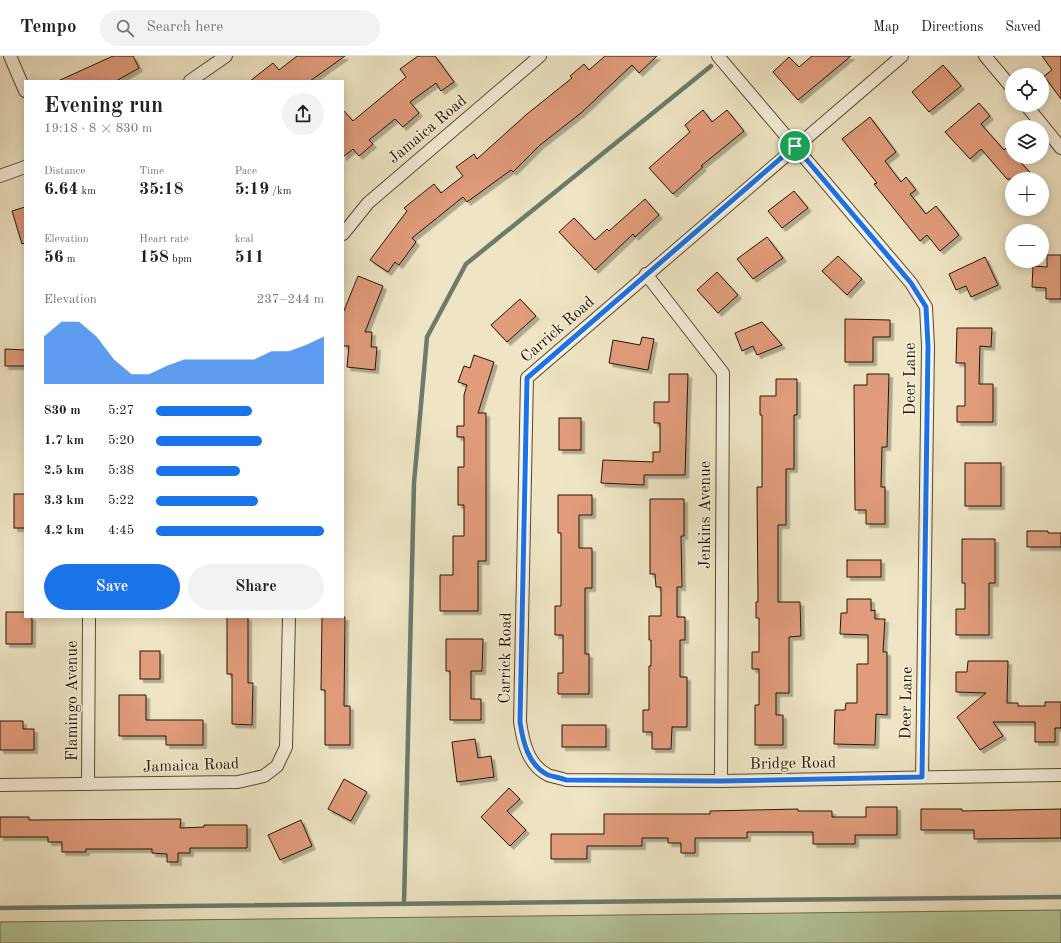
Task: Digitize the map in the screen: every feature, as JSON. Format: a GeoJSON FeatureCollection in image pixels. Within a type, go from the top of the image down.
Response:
{"type":"FeatureCollection","features":[{"type":"Feature","properties":{"kind":"street"},"geometry":{"type":"LineString","coordinates":[[10,56],[24,89]]}},
{"type":"Feature","properties":{"kind":"street"},"geometry":{"type":"LineString","coordinates":[[191,80],[226,56]]}},
{"type":"Feature","properties":{"kind":"street","name":"Jamaica Road"},"geometry":{"type":"LineString","coordinates":[[344,233],[368,203],[540,56]]}},
{"type":"Feature","properties":{"kind":"street","name":"Deer Lane"},"geometry":{"type":"LineString","coordinates":[[718,56],[911,283],[926,307],[928,346],[922,777]]}},
{"type":"Feature","properties":{"kind":"street","name":"Carrick Road"},"geometry":{"type":"LineString","coordinates":[[531,760],[523,741],[520,722],[527,378],[795,146],[902,56]]}},
{"type":"Feature","properties":{"kind":"street"},"geometry":{"type":"LineString","coordinates":[[986,56],[1005,79]]}},
{"type":"Feature","properties":{"kind":"street"},"geometry":{"type":"LineString","coordinates":[[1032,112],[1061,148]]}},
{"type":"Feature","properties":{"kind":"street"},"geometry":{"type":"LineString","coordinates":[[0,176],[24,167]]}},
{"type":"Feature","properties":{"kind":"street","name":"Jenkins Avenue"},"geometry":{"type":"LineString","coordinates":[[646,274],[723,373],[721,781]]}},
{"type":"Feature","properties":{"kind":"street","name":"Flamingo Avenue"},"geometry":{"type":"LineString","coordinates":[[88,784],[89,618]]}},
{"type":"Feature","properties":{"kind":"street","name":"Jamaica Road"},"geometry":{"type":"LineString","coordinates":[[0,785],[238,782],[264,776],[277,766],[286,747],[288,721],[289,618]]}},
{"type":"Feature","properties":{"kind":"street","name":"Bridge Road"},"geometry":{"type":"LineString","coordinates":[[531,760],[548,775],[566,780],[721,781],[1061,776]]}},
{"type":"Feature","properties":{"kind":"green space"},"geometry":{"type":"Polygon","coordinates":[[[1061,910],[1061,943],[0,943],[0,922],[1061,910]]]}},
{"type":"Feature","properties":{"kind":"building"},"geometry":{"type":"Polygon","coordinates":[[[113,56],[133,56],[139,68],[118,80],[60,80],[113,56]]]}},
{"type":"Feature","properties":{"kind":"building"},"geometry":{"type":"Polygon","coordinates":[[[297,56],[345,56],[311,80],[251,80],[273,63],[279,70],[297,56]]]}},
{"type":"Feature","properties":{"kind":"building"},"geometry":{"type":"Polygon","coordinates":[[[418,56],[435,56],[454,82],[441,91],[436,83],[410,102],[419,113],[403,127],[395,119],[369,140],[373,144],[359,156],[353,149],[344,156],[344,111],[353,121],[406,77],[400,69],[418,56]]]}},
{"type":"Feature","properties":{"kind":"building"},"geometry":{"type":"Polygon","coordinates":[[[605,56],[657,56],[639,73],[632,65],[581,113],[540,145],[513,172],[511,170],[467,202],[463,197],[412,238],[416,242],[399,265],[395,262],[388,272],[370,260],[407,211],[404,208],[434,184],[441,193],[463,176],[456,167],[474,154],[477,159],[527,114],[572,78],[570,76],[584,64],[589,70],[605,56]]]}},
{"type":"Feature","properties":{"kind":"building"},"geometry":{"type":"Polygon","coordinates":[[[812,56],[851,56],[798,100],[773,72],[789,57],[799,67],[812,56]]]}},
{"type":"Feature","properties":{"kind":"building"},"geometry":{"type":"Polygon","coordinates":[[[1042,56],[1061,56],[1061,99],[1049,83],[1049,72],[1052,70],[1042,56]]]}},
{"type":"Feature","properties":{"kind":"building"},"geometry":{"type":"Polygon","coordinates":[[[943,65],[961,86],[929,112],[912,92],[943,65]]]}},
{"type":"Feature","properties":{"kind":"building"},"geometry":{"type":"Polygon","coordinates":[[[979,103],[990,116],[981,124],[1004,150],[1005,149],[1005,164],[1022,164],[1030,172],[1005,172],[1005,177],[981,149],[970,159],[945,132],[979,103]]]}},
{"type":"Feature","properties":{"kind":"building"},"geometry":{"type":"Polygon","coordinates":[[[703,110],[712,122],[727,110],[744,131],[701,166],[703,167],[673,194],[649,168],[690,132],[685,125],[703,110]]]}},
{"type":"Feature","properties":{"kind":"building"},"geometry":{"type":"Polygon","coordinates":[[[870,117],[896,152],[885,161],[901,182],[906,177],[916,190],[910,194],[926,214],[936,206],[959,235],[940,251],[927,235],[920,241],[874,184],[877,183],[842,139],[870,117]]]}},
{"type":"Feature","properties":{"kind":"building"},"geometry":{"type":"Polygon","coordinates":[[[794,191],[808,208],[782,228],[768,211],[794,191]]]}},
{"type":"Feature","properties":{"kind":"building"},"geometry":{"type":"Polygon","coordinates":[[[645,199],[659,215],[635,237],[633,234],[595,270],[559,232],[574,218],[595,240],[607,229],[609,231],[645,199]]]}},
{"type":"Feature","properties":{"kind":"building"},"geometry":{"type":"Polygon","coordinates":[[[24,207],[24,243],[22,244],[12,211],[24,207]]]}},
{"type":"Feature","properties":{"kind":"building"},"geometry":{"type":"Polygon","coordinates":[[[767,237],[783,258],[753,279],[737,259],[767,237]]]}},
{"type":"Feature","properties":{"kind":"building"},"geometry":{"type":"Polygon","coordinates":[[[1049,255],[1061,255],[1061,299],[1046,299],[1046,288],[1032,287],[1033,268],[1049,268],[1049,255]]]}},
{"type":"Feature","properties":{"kind":"building"},"geometry":{"type":"Polygon","coordinates":[[[838,256],[862,279],[847,295],[822,271],[838,256]]]}},
{"type":"Feature","properties":{"kind":"building"},"geometry":{"type":"Polygon","coordinates":[[[985,257],[998,285],[971,297],[966,286],[956,290],[949,274],[985,257]]]}},
{"type":"Feature","properties":{"kind":"building"},"geometry":{"type":"Polygon","coordinates":[[[717,272],[738,295],[718,313],[697,290],[717,272]]]}},
{"type":"Feature","properties":{"kind":"building"},"geometry":{"type":"Polygon","coordinates":[[[358,276],[383,286],[365,332],[372,332],[371,347],[377,347],[375,370],[347,367],[349,346],[344,346],[344,311],[358,276]]]}},
{"type":"Feature","properties":{"kind":"building"},"geometry":{"type":"Polygon","coordinates":[[[520,299],[536,316],[507,342],[491,325],[520,299]]]}},
{"type":"Feature","properties":{"kind":"building"},"geometry":{"type":"Polygon","coordinates":[[[845,319],[890,320],[890,337],[873,337],[873,362],[845,362],[845,319]]]}},
{"type":"Feature","properties":{"kind":"building"},"geometry":{"type":"Polygon","coordinates":[[[762,322],[782,345],[757,355],[753,346],[742,351],[735,333],[762,322]]]}},
{"type":"Feature","properties":{"kind":"building"},"geometry":{"type":"Polygon","coordinates":[[[957,328],[992,328],[991,347],[980,346],[979,384],[993,384],[993,422],[957,422],[957,406],[965,406],[965,363],[956,363],[957,328]]]}},
{"type":"Feature","properties":{"kind":"building"},"geometry":{"type":"Polygon","coordinates":[[[642,337],[654,339],[648,370],[609,363],[613,340],[640,345],[642,337]]]}},
{"type":"Feature","properties":{"kind":"building"},"geometry":{"type":"Polygon","coordinates":[[[5,349],[24,350],[24,366],[5,366],[5,349]]]}},
{"type":"Feature","properties":{"kind":"building"},"geometry":{"type":"Polygon","coordinates":[[[474,355],[494,362],[478,413],[486,413],[486,561],[478,561],[478,611],[440,611],[440,575],[453,575],[453,536],[464,536],[464,505],[458,505],[458,467],[464,467],[464,437],[457,437],[457,426],[464,426],[464,395],[467,385],[458,382],[464,366],[470,368],[474,355]]]}},
{"type":"Feature","properties":{"kind":"building"},"geometry":{"type":"Polygon","coordinates":[[[669,374],[688,374],[685,475],[644,475],[644,485],[601,483],[603,460],[653,462],[653,452],[660,452],[660,423],[654,423],[654,402],[669,402],[669,374]]]}},
{"type":"Feature","properties":{"kind":"building"},"geometry":{"type":"Polygon","coordinates":[[[867,374],[889,374],[887,447],[882,447],[881,487],[885,487],[885,524],[866,524],[866,510],[855,510],[854,385],[867,385],[867,374]]]}},
{"type":"Feature","properties":{"kind":"building"},"geometry":{"type":"Polygon","coordinates":[[[776,379],[797,379],[797,415],[794,415],[794,469],[786,469],[786,525],[778,525],[778,602],[800,602],[801,636],[789,637],[789,693],[776,693],[776,715],[783,715],[783,745],[755,745],[755,705],[759,705],[759,669],[752,669],[752,652],[759,652],[759,618],[756,618],[756,602],[758,602],[757,487],[762,487],[762,415],[760,415],[760,396],[776,396],[776,379]]]}},
{"type":"Feature","properties":{"kind":"building"},"geometry":{"type":"Polygon","coordinates":[[[559,418],[581,418],[581,450],[559,450],[559,418]]]}},
{"type":"Feature","properties":{"kind":"building"},"geometry":{"type":"Polygon","coordinates":[[[965,463],[1001,463],[1001,506],[965,506],[965,463]]]}},
{"type":"Feature","properties":{"kind":"building"},"geometry":{"type":"Polygon","coordinates":[[[14,494],[24,494],[24,528],[14,528],[14,494]]]}},
{"type":"Feature","properties":{"kind":"building"},"geometry":{"type":"Polygon","coordinates":[[[558,495],[592,495],[592,515],[579,515],[579,548],[592,548],[592,588],[585,588],[585,654],[589,654],[589,694],[558,694],[558,673],[563,673],[563,635],[555,635],[555,606],[561,606],[561,533],[558,533],[558,495]]]}},
{"type":"Feature","properties":{"kind":"building"},"geometry":{"type":"Polygon","coordinates":[[[650,499],[684,499],[684,536],[681,536],[682,587],[677,587],[677,617],[685,617],[685,640],[680,640],[680,677],[687,677],[687,727],[672,727],[671,749],[652,749],[652,732],[643,732],[643,710],[649,710],[649,666],[651,666],[651,640],[649,640],[649,616],[661,616],[661,587],[656,587],[655,574],[650,574],[650,499]]]}},
{"type":"Feature","properties":{"kind":"building"},"geometry":{"type":"Polygon","coordinates":[[[1027,531],[1048,531],[1048,533],[1061,533],[1061,547],[1027,547],[1027,531]]]}},
{"type":"Feature","properties":{"kind":"building"},"geometry":{"type":"Polygon","coordinates":[[[962,539],[995,539],[995,583],[989,583],[989,635],[956,635],[956,609],[965,609],[965,583],[962,583],[962,539]]]}},
{"type":"Feature","properties":{"kind":"building"},"geometry":{"type":"Polygon","coordinates":[[[847,560],[881,560],[881,577],[847,577],[847,560]]]}},
{"type":"Feature","properties":{"kind":"building"},"geometry":{"type":"Polygon","coordinates":[[[847,599],[871,599],[871,611],[875,610],[875,619],[885,619],[883,652],[887,652],[887,715],[876,714],[875,745],[834,744],[835,710],[845,710],[846,703],[857,703],[857,664],[868,664],[868,635],[840,634],[841,613],[847,613],[847,599]]]}},
{"type":"Feature","properties":{"kind":"building"},"geometry":{"type":"Polygon","coordinates":[[[6,612],[24,612],[24,618],[32,618],[32,644],[6,644],[6,612]]]}},
{"type":"Feature","properties":{"kind":"building"},"geometry":{"type":"Polygon","coordinates":[[[345,617],[344,706],[350,706],[350,745],[325,745],[325,690],[321,690],[322,618],[345,617]]]}},
{"type":"Feature","properties":{"kind":"building"},"geometry":{"type":"Polygon","coordinates":[[[227,618],[248,618],[248,683],[253,683],[252,725],[232,724],[232,674],[227,674],[227,618]]]}},
{"type":"Feature","properties":{"kind":"building"},"geometry":{"type":"Polygon","coordinates":[[[446,639],[483,639],[482,671],[471,671],[471,699],[481,699],[481,720],[450,720],[450,671],[446,671],[446,639]]]}},
{"type":"Feature","properties":{"kind":"building"},"geometry":{"type":"Polygon","coordinates":[[[140,651],[160,651],[160,679],[140,679],[140,651]]]}},
{"type":"Feature","properties":{"kind":"building"},"geometry":{"type":"Polygon","coordinates":[[[968,661],[1008,661],[1007,703],[1018,703],[1018,706],[1045,706],[1045,702],[1061,702],[1061,728],[1055,728],[1055,742],[1035,742],[1035,722],[993,722],[1003,736],[980,750],[957,717],[986,693],[956,692],[956,672],[967,672],[968,661]]]}},
{"type":"Feature","properties":{"kind":"building"},"geometry":{"type":"Polygon","coordinates":[[[119,695],[146,695],[146,720],[203,720],[203,745],[166,745],[166,736],[119,736],[119,695]]]}},
{"type":"Feature","properties":{"kind":"building"},"geometry":{"type":"Polygon","coordinates":[[[0,721],[23,721],[23,729],[34,729],[34,750],[0,750],[0,721]]]}},
{"type":"Feature","properties":{"kind":"building"},"geometry":{"type":"Polygon","coordinates":[[[562,725],[606,725],[606,747],[562,747],[562,725]]]}},
{"type":"Feature","properties":{"kind":"building"},"geometry":{"type":"Polygon","coordinates":[[[475,739],[478,758],[491,756],[494,777],[457,782],[452,742],[475,739]]]}},
{"type":"Feature","properties":{"kind":"building"},"geometry":{"type":"Polygon","coordinates":[[[344,779],[367,792],[351,821],[328,809],[344,779]]]}},
{"type":"Feature","properties":{"kind":"building"},"geometry":{"type":"Polygon","coordinates":[[[509,788],[520,799],[507,811],[526,830],[510,846],[481,817],[509,788]]]}},
{"type":"Feature","properties":{"kind":"building"},"geometry":{"type":"Polygon","coordinates":[[[866,807],[897,807],[897,835],[855,835],[855,844],[813,844],[813,832],[747,832],[747,838],[695,838],[695,853],[681,853],[681,843],[668,843],[668,838],[642,838],[642,846],[587,846],[587,859],[551,859],[551,834],[604,834],[604,814],[710,814],[710,811],[798,809],[798,811],[832,811],[832,817],[866,817],[866,807]]]}},
{"type":"Feature","properties":{"kind":"building"},"geometry":{"type":"Polygon","coordinates":[[[921,809],[962,809],[962,811],[1061,809],[1061,838],[974,839],[974,830],[921,830],[921,809]]]}},
{"type":"Feature","properties":{"kind":"building"},"geometry":{"type":"Polygon","coordinates":[[[0,817],[29,817],[29,820],[181,819],[180,828],[204,827],[204,825],[247,825],[247,848],[190,848],[190,853],[178,853],[178,862],[167,862],[167,854],[152,853],[152,849],[86,849],[86,852],[62,852],[62,842],[48,842],[48,837],[0,837],[0,817]]]}},
{"type":"Feature","properties":{"kind":"building"},"geometry":{"type":"Polygon","coordinates":[[[301,820],[312,846],[280,860],[268,835],[301,820]]]}},
{"type":"Feature","properties":{"kind":"waterway"},"geometry":{"type":"LineString","coordinates":[[404,904],[414,483],[427,337],[466,264],[711,66]]}},
{"type":"Feature","properties":{"kind":"waterway"},"geometry":{"type":"LineString","coordinates":[[0,908],[1061,897]]}},
{"type":"Feature","properties":{"kind":"route"},"geometry":{"type":"LineString","coordinates":[[795,146],[911,283],[926,307],[928,346],[922,777],[721,781],[566,780],[548,775],[531,760],[523,741],[520,722],[527,378],[795,146]]}}]}
